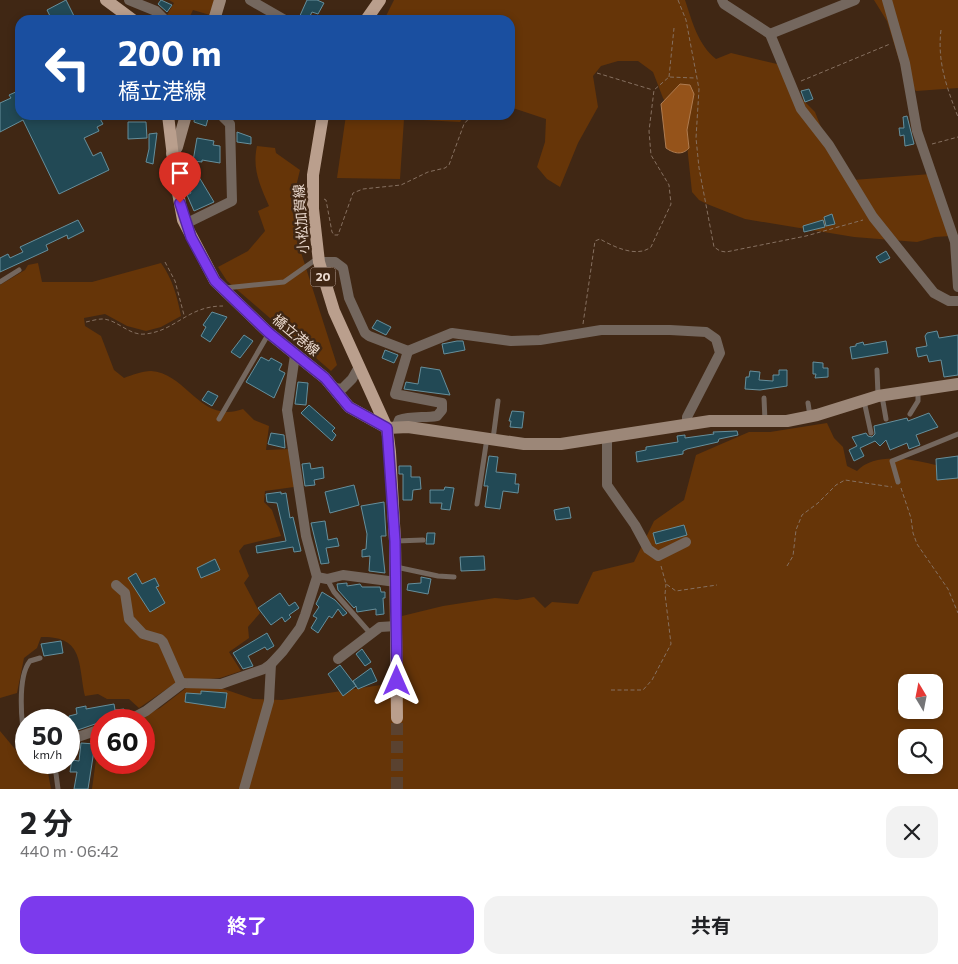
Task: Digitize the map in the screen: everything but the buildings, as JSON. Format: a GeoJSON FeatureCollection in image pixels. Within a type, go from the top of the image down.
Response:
{"type":"FeatureCollection","features":[{"type":"Feature","properties":{"kind":"main road"},"geometry":{"type":"LineString","coordinates":[[106,0],[126,15]]}},
{"type":"Feature","properties":{"kind":"main road"},"geometry":{"type":"LineString","coordinates":[[370,15],[380,0]]}},
{"type":"Feature","properties":{"kind":"main road","name":"橋立港線"},"geometry":{"type":"LineString","coordinates":[[169,120],[172,154],[185,224],[206,268],[222,289],[269,333],[335,388],[349,407],[391,428]]}},
{"type":"Feature","properties":{"kind":"main road","name":"小松加賀線"},"geometry":{"type":"LineString","coordinates":[[322,120],[313,175],[313,200],[319,260],[334,311],[359,366],[391,428]]}},
{"type":"Feature","properties":{"kind":"main road"},"geometry":{"type":"LineString","coordinates":[[391,428],[396,567],[397,718]]}},
{"type":"Feature","properties":{"kind":"street"},"geometry":{"type":"LineString","coordinates":[[129,0],[156,11],[160,15]]}},
{"type":"Feature","properties":{"kind":"street"},"geometry":{"type":"LineString","coordinates":[[216,15],[220,0]]}},
{"type":"Feature","properties":{"kind":"street"},"geometry":{"type":"LineString","coordinates":[[250,0],[268,15]]}},
{"type":"Feature","properties":{"kind":"street"},"geometry":{"type":"LineString","coordinates":[[722,0],[724,4],[770,34],[805,116],[830,144],[874,217],[934,293],[949,301],[958,301]]}},
{"type":"Feature","properties":{"kind":"street"},"geometry":{"type":"LineString","coordinates":[[770,34],[855,0]]}},
{"type":"Feature","properties":{"kind":"street"},"geometry":{"type":"LineString","coordinates":[[887,0],[899,41],[922,144],[955,242],[958,287]]}},
{"type":"Feature","properties":{"kind":"street"},"geometry":{"type":"LineString","coordinates":[[172,154],[177,147],[185,120]]}},
{"type":"Feature","properties":{"kind":"street"},"geometry":{"type":"LineString","coordinates":[[185,224],[232,201],[230,124],[226,120]]}},
{"type":"Feature","properties":{"kind":"street"},"geometry":{"type":"LineString","coordinates":[[319,260],[335,262],[344,268],[349,298],[365,333],[408,351],[452,333],[511,341],[540,340],[582,332],[670,330],[698,331],[712,335],[719,345],[720,353],[693,405],[687,424]]}},
{"type":"Feature","properties":{"kind":"street"},"geometry":{"type":"LineString","coordinates":[[391,428],[399,420],[407,417],[437,416],[442,410],[442,402],[395,394],[408,351]]}},
{"type":"Feature","properties":{"kind":"street"},"geometry":{"type":"LineString","coordinates":[[148,709],[183,683],[221,684],[271,664],[300,628],[322,578],[306,536],[287,410],[295,354]]}},
{"type":"Feature","properties":{"kind":"street"},"geometry":{"type":"LineString","coordinates":[[335,388],[342,389],[352,379],[359,366]]}},
{"type":"Feature","properties":{"kind":"street"},"geometry":{"type":"LineString","coordinates":[[391,428],[408,427],[524,444],[561,444],[710,421],[787,421],[880,396],[958,384]]}},
{"type":"Feature","properties":{"kind":"street"},"geometry":{"type":"LineString","coordinates":[[607,438],[606,486],[641,534],[648,549],[658,556],[686,542]]}},
{"type":"Feature","properties":{"kind":"street"},"geometry":{"type":"LineString","coordinates":[[322,578],[343,575],[396,582]]}},
{"type":"Feature","properties":{"kind":"street"},"geometry":{"type":"LineString","coordinates":[[116,584],[125,593],[126,610],[129,619],[143,634],[160,639],[183,683]]}},
{"type":"Feature","properties":{"kind":"street"},"geometry":{"type":"LineString","coordinates":[[338,659],[380,627],[396,626]]}},
{"type":"Feature","properties":{"kind":"street"},"geometry":{"type":"LineString","coordinates":[[244,789],[268,701],[271,664]]}},
{"type":"Feature","properties":{"kind":"lane"},"geometry":{"type":"LineString","coordinates":[[222,289],[284,282],[319,260]]}},
{"type":"Feature","properties":{"kind":"lane"},"geometry":{"type":"LineString","coordinates":[[0,282],[19,270]]}},
{"type":"Feature","properties":{"kind":"lane"},"geometry":{"type":"LineString","coordinates":[[219,419],[269,333]]}},
{"type":"Feature","properties":{"kind":"lane"},"geometry":{"type":"LineString","coordinates":[[877,370],[880,396],[886,419]]}},
{"type":"Feature","properties":{"kind":"lane"},"geometry":{"type":"LineString","coordinates":[[910,414],[918,401],[918,390]]}},
{"type":"Feature","properties":{"kind":"lane"},"geometry":{"type":"LineString","coordinates":[[764,398],[765,421]]}},
{"type":"Feature","properties":{"kind":"lane"},"geometry":{"type":"LineString","coordinates":[[864,400],[871,433]]}},
{"type":"Feature","properties":{"kind":"lane"},"geometry":{"type":"LineString","coordinates":[[477,504],[498,401]]}},
{"type":"Feature","properties":{"kind":"lane"},"geometry":{"type":"LineString","coordinates":[[808,403],[810,416]]}},
{"type":"Feature","properties":{"kind":"lane"},"geometry":{"type":"LineString","coordinates":[[899,484],[892,461],[958,434]]}},
{"type":"Feature","properties":{"kind":"lane"},"geometry":{"type":"LineString","coordinates":[[395,541],[423,540]]}},
{"type":"Feature","properties":{"kind":"lane"},"geometry":{"type":"LineString","coordinates":[[396,567],[438,576],[454,576]]}},
{"type":"Feature","properties":{"kind":"lane"},"geometry":{"type":"LineString","coordinates":[[322,578],[371,634]]}},
{"type":"Feature","properties":{"kind":"lane"},"geometry":{"type":"LineString","coordinates":[[22,709],[24,676],[30,661],[40,658]]}},
{"type":"Feature","properties":{"kind":"lane"},"geometry":{"type":"LineString","coordinates":[[56,774],[58,789]]}},
{"type":"Feature","properties":{"kind":"path"},"geometry":{"type":"LineString","coordinates":[[678,0],[686,20],[696,78],[699,100],[696,138],[699,168],[714,247],[726,252],[806,236],[874,217]]}},
{"type":"Feature","properties":{"kind":"path"},"geometry":{"type":"LineString","coordinates":[[669,77],[674,28]]}},
{"type":"Feature","properties":{"kind":"path"},"geometry":{"type":"LineString","coordinates":[[941,30],[939,55],[941,69],[958,117]]}},
{"type":"Feature","properties":{"kind":"path"},"geometry":{"type":"LineString","coordinates":[[791,86],[899,41]]}},
{"type":"Feature","properties":{"kind":"path"},"geometry":{"type":"LineString","coordinates":[[597,73],[654,90]]}},
{"type":"Feature","properties":{"kind":"path"},"geometry":{"type":"LineString","coordinates":[[582,332],[595,241],[600,239],[632,252],[642,253],[651,247],[671,204],[670,185],[651,156],[650,131],[654,90],[669,77],[696,78]]}},
{"type":"Feature","properties":{"kind":"path"},"geometry":{"type":"LineString","coordinates":[[313,200],[323,198],[326,200],[332,232],[334,235],[338,235],[353,193],[401,185],[428,172],[445,168],[449,165],[464,124],[468,120]]}},
{"type":"Feature","properties":{"kind":"path"},"geometry":{"type":"LineString","coordinates":[[922,144],[932,144],[958,137]]}},
{"type":"Feature","properties":{"kind":"path"},"geometry":{"type":"LineString","coordinates":[[165,262],[176,281],[184,316]]}},
{"type":"Feature","properties":{"kind":"path"},"geometry":{"type":"LineString","coordinates":[[86,322],[102,319],[125,330],[143,334],[163,330],[184,316],[201,308],[236,302]]}},
{"type":"Feature","properties":{"kind":"path"},"geometry":{"type":"LineString","coordinates":[[787,566],[793,556],[796,530],[802,515],[818,503],[836,485],[845,480],[899,484],[911,518],[912,533],[916,544],[948,588],[958,613]]}},
{"type":"Feature","properties":{"kind":"path"},"geometry":{"type":"LineString","coordinates":[[612,690],[643,690],[652,680],[662,663],[670,644],[664,588],[666,584],[658,556]]}},
{"type":"Feature","properties":{"kind":"path"},"geometry":{"type":"LineString","coordinates":[[666,584],[676,591],[717,585]]}},
{"type":"Feature","properties":{"kind":"shaded area"},"geometry":{"type":"Polygon","coordinates":[[[169,0],[214,0],[210,15],[193,10],[190,15],[167,15],[174,3],[169,0]]]}},
{"type":"Feature","properties":{"kind":"shaded area"},"geometry":{"type":"Polygon","coordinates":[[[394,0],[685,0],[700,40],[716,59],[731,53],[777,64],[793,90],[815,112],[832,155],[853,180],[931,174],[951,236],[935,237],[917,242],[854,237],[745,219],[699,200],[692,192],[686,136],[663,98],[653,72],[638,61],[618,61],[601,66],[593,76],[598,107],[578,143],[560,187],[547,179],[537,167],[545,142],[546,119],[515,109],[515,15],[386,15],[394,0]]]}},
{"type":"Feature","properties":{"kind":"shaded area"},"geometry":{"type":"Polygon","coordinates":[[[874,0],[958,0],[958,88],[916,91],[904,76],[887,21],[874,0]]]}},
{"type":"Feature","properties":{"kind":"shaded area"},"geometry":{"type":"Polygon","coordinates":[[[680,84],[690,85],[694,94],[687,130],[689,148],[678,153],[666,148],[661,104],[680,84]]]}},
{"type":"Feature","properties":{"kind":"shaded area"},"geometry":{"type":"Polygon","coordinates":[[[345,120],[404,120],[400,179],[337,178],[345,120]]]}},
{"type":"Feature","properties":{"kind":"shaded area"},"geometry":{"type":"Polygon","coordinates":[[[423,120],[461,120],[460,122],[423,120]]]}},
{"type":"Feature","properties":{"kind":"shaded area"},"geometry":{"type":"Polygon","coordinates":[[[257,146],[275,148],[276,153],[300,170],[293,199],[298,243],[337,365],[331,371],[227,281],[218,267],[248,251],[265,231],[258,211],[269,206],[256,170],[257,146]]]}},
{"type":"Feature","properties":{"kind":"shaded area"},"geometry":{"type":"Polygon","coordinates":[[[38,263],[42,282],[92,282],[161,263],[174,288],[181,316],[161,327],[146,331],[127,326],[105,314],[84,318],[85,326],[101,336],[114,370],[124,378],[148,371],[164,374],[175,380],[205,405],[216,410],[228,412],[243,409],[254,420],[269,426],[266,450],[291,449],[294,487],[265,491],[264,502],[272,510],[281,536],[244,545],[239,551],[249,576],[244,583],[260,613],[248,627],[249,638],[229,652],[241,671],[220,678],[177,682],[139,708],[129,699],[107,699],[98,694],[85,696],[76,654],[65,641],[55,638],[41,637],[37,648],[24,658],[17,693],[0,698],[0,285],[25,270],[28,265],[38,263]]]}},
{"type":"Feature","properties":{"kind":"shaded area"},"geometry":{"type":"Polygon","coordinates":[[[827,423],[834,438],[843,447],[847,466],[857,471],[867,464],[879,460],[906,459],[958,471],[958,789],[92,789],[94,774],[155,774],[155,710],[186,688],[218,687],[253,699],[282,700],[381,685],[402,666],[402,616],[443,606],[495,598],[517,600],[534,597],[545,608],[552,602],[578,604],[593,572],[634,562],[654,521],[684,500],[696,455],[749,432],[770,432],[827,423]]]}},
{"type":"Feature","properties":{"kind":"shaded area"},"geometry":{"type":"Polygon","coordinates":[[[0,731],[15,749],[15,774],[48,774],[51,789],[0,789],[0,731]]]}},
{"type":"Feature","properties":{"kind":"tunnel"},"geometry":{"type":"LineString","coordinates":[[397,718],[397,789]]}},
{"type":"Feature","properties":{"kind":"route"},"geometry":{"type":"LineString","coordinates":[[180,203],[184,220],[206,268],[226,293],[269,333],[325,378],[349,407],[387,428],[395,541],[397,681]]}}]}
